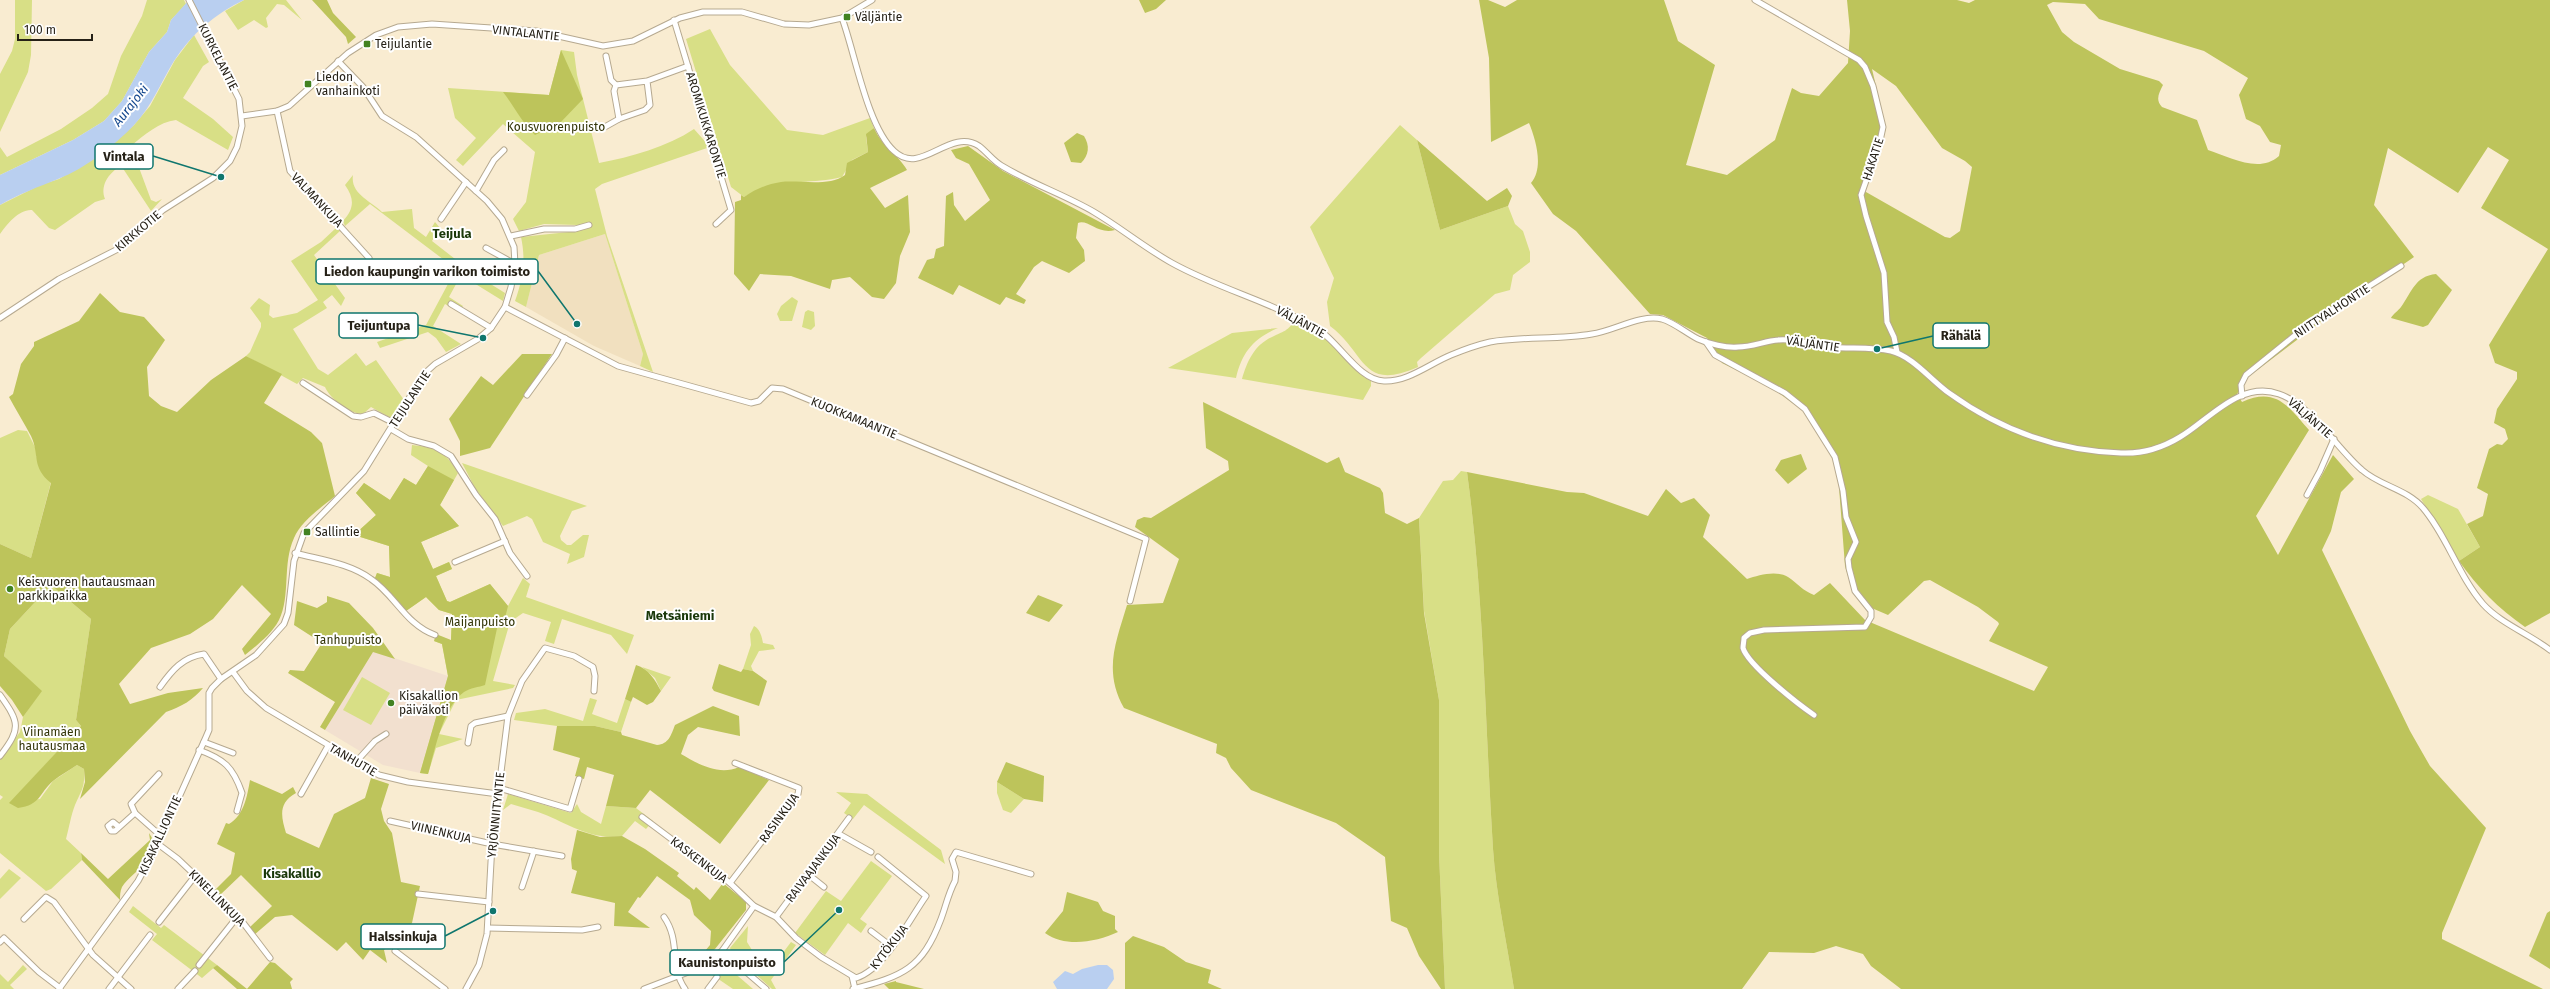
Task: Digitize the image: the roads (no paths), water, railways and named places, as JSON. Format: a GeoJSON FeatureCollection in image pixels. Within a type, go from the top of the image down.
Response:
{"type":"FeatureCollection","features":[{"type":"Feature","properties":{"kind":"street","name":"KURKELANTIE"},"geometry":{"type":"LineString","coordinates":[[189,0],[232,82],[239,99],[242,116]]}},
{"type":"Feature","properties":{"kind":"street","name":"VINTALANTIE"},"geometry":{"type":"LineString","coordinates":[[242,116],[277,112],[289,106],[301,97],[338,61],[376,35],[409,25],[536,31],[603,46],[633,41],[689,14],[717,11],[742,12],[794,25],[822,23],[842,18],[872,0]]}},
{"type":"Feature","properties":{"kind":"street","name":"HAKATIE"},"geometry":{"type":"LineString","coordinates":[[1755,0],[1859,60],[1865,67],[1873,86],[1883,127],[1880,141],[1862,195],[1866,216],[1884,273],[1887,322],[1894,337],[1897,352]]}},
{"type":"Feature","properties":{"kind":"street","name":"VÄLJÄNTIE"},"geometry":{"type":"LineString","coordinates":[[842,18],[875,122],[885,140],[898,155],[914,160],[951,144],[969,142],[982,148],[1002,166],[1092,211],[1169,262],[1315,327],[1337,344],[1360,371],[1371,378],[1384,381],[1397,380],[1450,355],[1484,343],[1513,338],[1576,337],[1598,334],[1651,318],[1666,320],[1706,342],[1737,348],[1781,339],[1834,348],[1897,352],[1968,406],[1998,424],[2024,435],[2073,447],[2121,454],[2141,452],[2177,439],[2224,405],[2242,396],[2257,392],[2280,394],[2291,400],[2334,439],[2362,471],[2420,504],[2434,523],[2474,592],[2488,609],[2550,650]]}},
{"type":"Feature","properties":{"kind":"street","name":"AROMIKUKKARONTIE"},"geometry":{"type":"LineString","coordinates":[[674,20],[731,210],[716,224]]}},
{"type":"Feature","properties":{"kind":"street"},"geometry":{"type":"LineString","coordinates":[[606,56],[611,80],[616,85]]}},
{"type":"Feature","properties":{"kind":"street","name":"TEIJULANTIE"},"geometry":{"type":"LineString","coordinates":[[233,672],[256,655],[284,624],[288,613],[295,552],[308,528],[357,481],[429,369],[441,360],[478,339],[491,328],[505,307],[515,264],[511,236],[502,219],[476,191],[416,137],[382,116],[363,87],[338,61]]}},
{"type":"Feature","properties":{"kind":"street"},"geometry":{"type":"LineString","coordinates":[[616,85],[647,81],[688,66]]}},
{"type":"Feature","properties":{"kind":"street"},"geometry":{"type":"LineString","coordinates":[[603,128],[620,118],[645,110],[650,106],[647,81]]}},
{"type":"Feature","properties":{"kind":"street"},"geometry":{"type":"LineString","coordinates":[[616,85],[614,91],[620,118]]}},
{"type":"Feature","properties":{"kind":"street","name":"VALMANKUJA"},"geometry":{"type":"LineString","coordinates":[[277,112],[290,171],[369,258]]}},
{"type":"Feature","properties":{"kind":"street","name":"KIRKKOTIE"},"geometry":{"type":"LineString","coordinates":[[0,318],[59,279],[109,256],[127,243],[163,210],[213,178],[234,154],[240,138],[242,116]]}},
{"type":"Feature","properties":{"kind":"street"},"geometry":{"type":"LineString","coordinates":[[476,191],[494,160],[504,150]]}},
{"type":"Feature","properties":{"kind":"street"},"geometry":{"type":"LineString","coordinates":[[442,218],[466,182]]}},
{"type":"Feature","properties":{"kind":"street"},"geometry":{"type":"LineString","coordinates":[[511,236],[544,229],[575,229],[589,226]]}},
{"type":"Feature","properties":{"kind":"street"},"geometry":{"type":"LineString","coordinates":[[486,248],[515,264]]}},
{"type":"Feature","properties":{"kind":"street","name":"NIITTYALHONTIE"},"geometry":{"type":"LineString","coordinates":[[2242,396],[2241,385],[2246,375],[2309,324],[2402,266]]}},
{"type":"Feature","properties":{"kind":"street"},"geometry":{"type":"LineString","coordinates":[[451,304],[491,328]]}},
{"type":"Feature","properties":{"kind":"street","name":"KUOKKAMAANTIE"},"geometry":{"type":"LineString","coordinates":[[505,307],[618,366],[751,403],[759,401],[772,388],[783,389],[1146,539],[1130,601]]}},
{"type":"Feature","properties":{"kind":"street"},"geometry":{"type":"LineString","coordinates":[[527,394],[556,356],[565,338]]}},
{"type":"Feature","properties":{"kind":"street"},"geometry":{"type":"LineString","coordinates":[[1706,342],[1715,355],[1786,393],[1805,409],[1835,457],[1844,491],[1846,517],[1856,542],[1848,559],[1849,568],[1855,591],[1871,611],[1871,618],[1865,627],[1764,630],[1750,633],[1744,638],[1743,648],[1756,665],[1790,697],[1814,714]]}},
{"type":"Feature","properties":{"kind":"street"},"geometry":{"type":"LineString","coordinates":[[303,383],[354,416],[361,417],[374,413],[394,423]]}},
{"type":"Feature","properties":{"kind":"street"},"geometry":{"type":"LineString","coordinates":[[391,429],[408,439],[434,446],[451,456],[476,495],[495,519],[519,567],[527,576]]}},
{"type":"Feature","properties":{"kind":"street"},"geometry":{"type":"LineString","coordinates":[[2307,495],[2320,471],[2334,439]]}},
{"type":"Feature","properties":{"kind":"street"},"geometry":{"type":"LineString","coordinates":[[455,562],[505,541]]}},
{"type":"Feature","properties":{"kind":"street"},"geometry":{"type":"LineString","coordinates":[[295,552],[345,566],[370,578],[413,623],[435,635]]}},
{"type":"Feature","properties":{"kind":"street","name":"YRJÖNNIITYNTIE"},"geometry":{"type":"LineString","coordinates":[[466,989],[479,965],[488,928],[492,844],[508,716],[522,681],[545,648],[574,656],[593,668],[595,676],[594,691]]}},
{"type":"Feature","properties":{"kind":"street"},"geometry":{"type":"LineString","coordinates":[[160,687],[180,663],[197,655],[204,654],[221,679]]}},
{"type":"Feature","properties":{"kind":"street","name":"KISAKALLIONTIE"},"geometry":{"type":"LineString","coordinates":[[60,988],[90,950],[138,881],[158,844],[209,730],[209,693],[221,679],[233,672]]}},
{"type":"Feature","properties":{"kind":"street","name":"TANHUTIE"},"geometry":{"type":"LineString","coordinates":[[233,672],[247,691],[266,708],[355,763],[378,775],[395,780],[498,794]]}},
{"type":"Feature","properties":{"kind":"street"},"geometry":{"type":"LineString","coordinates":[[0,695],[15,716],[15,732],[0,756]]}},
{"type":"Feature","properties":{"kind":"street"},"geometry":{"type":"LineString","coordinates":[[468,743],[471,726],[475,723],[508,716]]}},
{"type":"Feature","properties":{"kind":"street"},"geometry":{"type":"LineString","coordinates":[[355,763],[375,741],[386,734]]}},
{"type":"Feature","properties":{"kind":"street"},"geometry":{"type":"LineString","coordinates":[[204,742],[232,753]]}},
{"type":"Feature","properties":{"kind":"street"},"geometry":{"type":"LineString","coordinates":[[301,794],[328,746]]}},
{"type":"Feature","properties":{"kind":"street"},"geometry":{"type":"LineString","coordinates":[[199,750],[217,756],[226,763],[232,771],[242,793],[237,811]]}},
{"type":"Feature","properties":{"kind":"street","name":"RASINKUJA"},"geometry":{"type":"LineString","coordinates":[[730,883],[798,794],[799,788],[734,763]]}},
{"type":"Feature","properties":{"kind":"street"},"geometry":{"type":"LineString","coordinates":[[159,774],[132,800],[132,808],[135,813],[161,836]]}},
{"type":"Feature","properties":{"kind":"street"},"geometry":{"type":"LineString","coordinates":[[499,788],[570,809],[579,779]]}},
{"type":"Feature","properties":{"kind":"street"},"geometry":{"type":"LineString","coordinates":[[119,827],[135,813]]}},
{"type":"Feature","properties":{"kind":"street","name":"KASKENKUJA"},"geometry":{"type":"LineString","coordinates":[[642,817],[730,883],[754,906]]}},
{"type":"Feature","properties":{"kind":"street","name":"RAIVAAJANKUJA"},"geometry":{"type":"LineString","coordinates":[[776,917],[809,875],[850,818]]}},
{"type":"Feature","properties":{"kind":"street","name":"VIINENKUJA"},"geometry":{"type":"LineString","coordinates":[[390,821],[492,844],[562,856]]}},
{"type":"Feature","properties":{"kind":"street"},"geometry":{"type":"LineString","coordinates":[[839,834],[870,852]]}},
{"type":"Feature","properties":{"kind":"street","name":"KINELLINKUJA"},"geometry":{"type":"LineString","coordinates":[[158,844],[178,859],[238,916],[270,958]]}},
{"type":"Feature","properties":{"kind":"street"},"geometry":{"type":"LineString","coordinates":[[522,887],[534,851]]}},
{"type":"Feature","properties":{"kind":"street"},"geometry":{"type":"LineString","coordinates":[[644,989],[677,978],[704,966],[722,951],[754,906],[776,917],[796,938],[852,976],[854,989],[891,978],[910,969],[919,961],[933,938],[955,881],[956,872],[952,859],[956,852],[1031,874]]}},
{"type":"Feature","properties":{"kind":"street","name":"KYTÖKUJA"},"geometry":{"type":"LineString","coordinates":[[852,976],[856,978],[870,972],[892,947],[926,896],[878,857]]}},
{"type":"Feature","properties":{"kind":"street"},"geometry":{"type":"LineString","coordinates":[[809,875],[824,887]]}},
{"type":"Feature","properties":{"kind":"street"},"geometry":{"type":"LineString","coordinates":[[159,922],[195,876]]}},
{"type":"Feature","properties":{"kind":"street"},"geometry":{"type":"LineString","coordinates":[[418,894],[490,902]]}},
{"type":"Feature","properties":{"kind":"street"},"geometry":{"type":"LineString","coordinates":[[24,919],[46,897],[54,902],[90,950],[117,978],[132,989]]}},
{"type":"Feature","properties":{"kind":"street"},"geometry":{"type":"LineString","coordinates":[[199,965],[238,916]]}},
{"type":"Feature","properties":{"kind":"street"},"geometry":{"type":"LineString","coordinates":[[664,917],[674,936],[677,978],[685,989]]}},
{"type":"Feature","properties":{"kind":"street"},"geometry":{"type":"LineString","coordinates":[[488,928],[582,930],[598,927]]}},
{"type":"Feature","properties":{"kind":"street"},"geometry":{"type":"LineString","coordinates":[[871,931],[892,947]]}},
{"type":"Feature","properties":{"kind":"street"},"geometry":{"type":"LineString","coordinates":[[109,989],[150,935]]}},
{"type":"Feature","properties":{"kind":"street"},"geometry":{"type":"LineString","coordinates":[[0,942],[4,938],[39,972],[60,988]]}},
{"type":"Feature","properties":{"kind":"street"},"geometry":{"type":"LineString","coordinates":[[395,951],[445,989]]}},
{"type":"Feature","properties":{"kind":"street"},"geometry":{"type":"LineString","coordinates":[[722,951],[766,989]]}},
{"type":"Feature","properties":{"kind":"street"},"geometry":{"type":"LineString","coordinates":[[178,989],[195,971]]}},
{"type":"Feature","properties":{"kind":"street"},"geometry":{"type":"LineString","coordinates":[[708,989],[716,977]]}},
{"type":"Feature","properties":{"kind":"water","name":"Aurajoki"},"geometry":{"type":"Polygon","coordinates":[[[189,0],[244,0],[224,11],[196,33],[174,61],[151,102],[140,118],[109,148],[79,169],[21,194],[0,205],[0,175],[73,140],[104,121],[122,101],[149,52],[167,32],[171,20],[189,0]]]}},
{"type":"Feature","properties":{"kind":"water"},"geometry":{"type":"Polygon","coordinates":[[[1098,965],[1107,965],[1113,970],[1114,979],[1107,989],[1057,989],[1053,982],[1065,971],[1073,974],[1082,969],[1098,965]]]}},
{"type":"Feature","properties":{"kind":"place","name":"Väljäntie"},"geometry":{"type":"Point","coordinates":[847,17]}},
{"type":"Feature","properties":{"kind":"place","name":"Teijulantie"},"geometry":{"type":"Point","coordinates":[367,44]}},
{"type":"Feature","properties":{"kind":"place","name":"Liedon vanhainkoti"},"geometry":{"type":"Point","coordinates":[308,84]}},
{"type":"Feature","properties":{"kind":"place","name":"Vintala"},"geometry":{"type":"Point","coordinates":[221,177]}},
{"type":"Feature","properties":{"kind":"place","name":"Liedon kaupungin varikon toimisto"},"geometry":{"type":"Point","coordinates":[577,324]}},
{"type":"Feature","properties":{"kind":"place","name":"Teijuntupa"},"geometry":{"type":"Point","coordinates":[483,338]}},
{"type":"Feature","properties":{"kind":"place","name":"Rähälä"},"geometry":{"type":"Point","coordinates":[1877,349]}},
{"type":"Feature","properties":{"kind":"place","name":"Sallintie"},"geometry":{"type":"Point","coordinates":[307,532]}},
{"type":"Feature","properties":{"kind":"place","name":"Keisvuoren hautausmaan parkkipaikka"},"geometry":{"type":"Point","coordinates":[10,589]}},
{"type":"Feature","properties":{"kind":"place","name":"Kisakallion päiväkoti"},"geometry":{"type":"Point","coordinates":[391,703]}},
{"type":"Feature","properties":{"kind":"place","name":"Kaunistonpuisto"},"geometry":{"type":"Point","coordinates":[839,910]}},
{"type":"Feature","properties":{"kind":"place","name":"Halssinkuja"},"geometry":{"type":"Point","coordinates":[493,911]}},
{"type":"Feature","properties":{"kind":"district","name":"Teijula"},"geometry":{"type":"Point","coordinates":[452,233]}},
{"type":"Feature","properties":{"kind":"district","name":"Metsäniemi"},"geometry":{"type":"Point","coordinates":[680,615]}},
{"type":"Feature","properties":{"kind":"district","name":"Kisakallio"},"geometry":{"type":"Point","coordinates":[292,873]}},
{"type":"Feature","properties":{"kind":"park label","name":"Kousvuorenpuisto"},"geometry":{"type":"Point","coordinates":[556,127]}},
{"type":"Feature","properties":{"kind":"park label","name":"Maijanpuisto"},"geometry":{"type":"Point","coordinates":[480,622]}},
{"type":"Feature","properties":{"kind":"park label","name":"Tanhupuisto"},"geometry":{"type":"Point","coordinates":[348,640]}},
{"type":"Feature","properties":{"kind":"park label","name":"Viinamäen hautausmaa"},"geometry":{"type":"Point","coordinates":[52,739]}}]}
